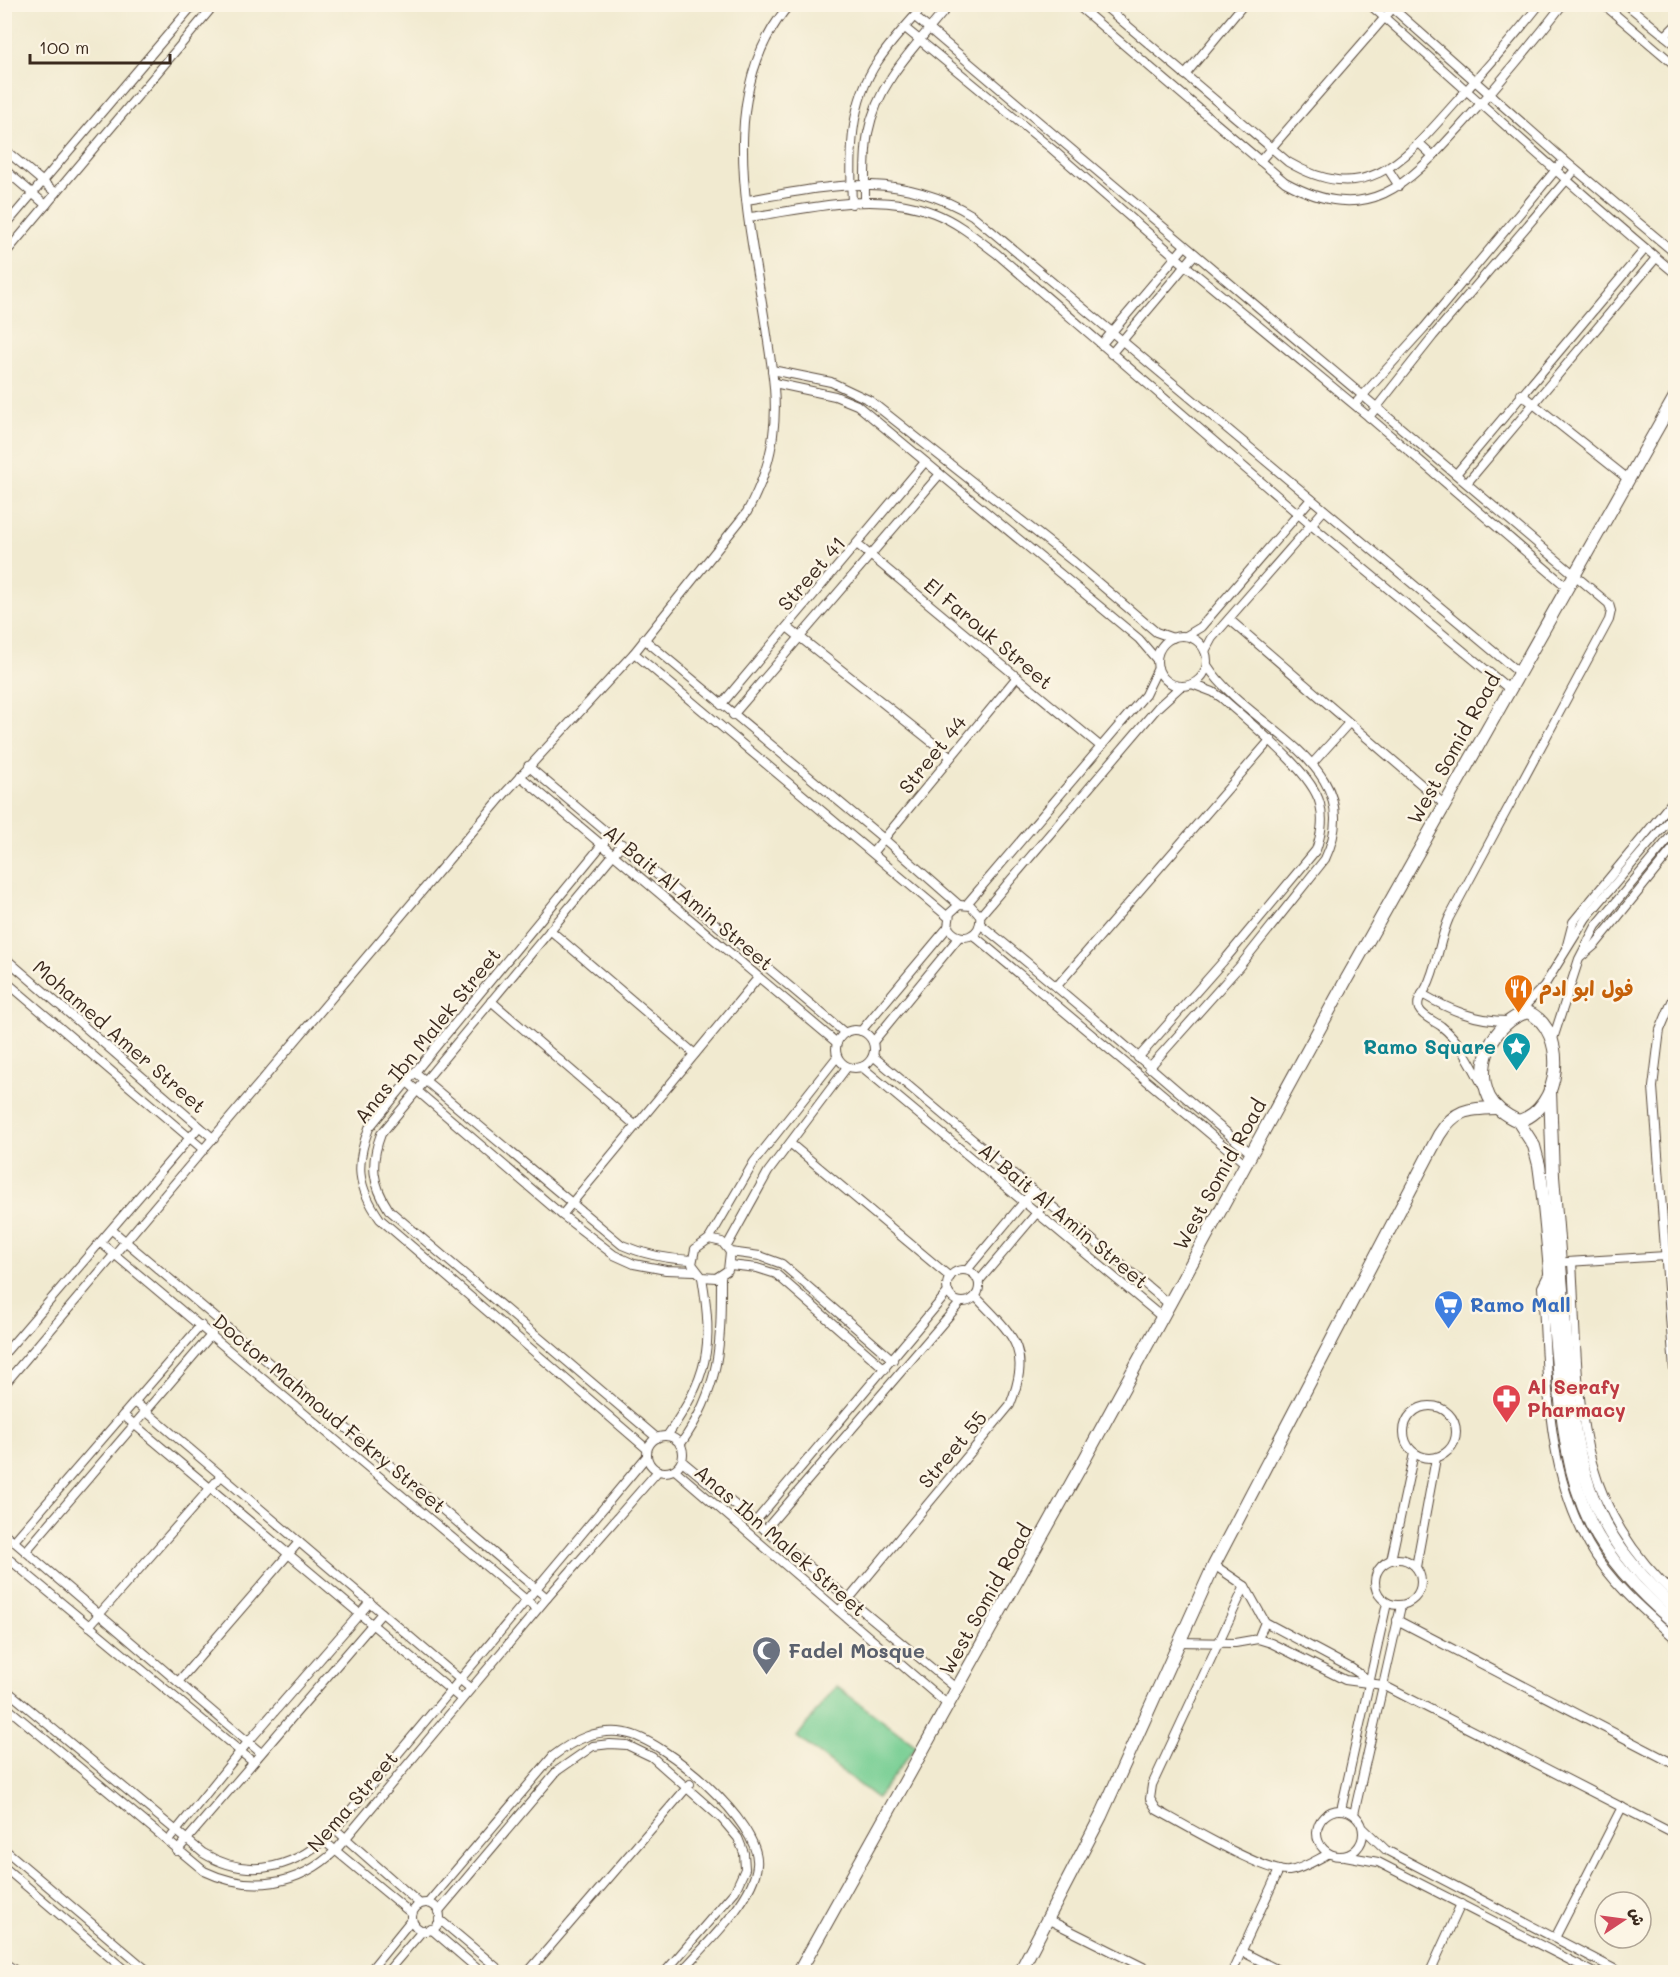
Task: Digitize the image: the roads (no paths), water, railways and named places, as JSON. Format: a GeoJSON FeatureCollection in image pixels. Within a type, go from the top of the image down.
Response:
{"type":"FeatureCollection","features":[{"type":"Feature","properties":{"kind":"street"},"geometry":{"type":"LineString","coordinates":[[4,227],[194,4]]}},
{"type":"Feature","properties":{"kind":"street"},"geometry":{"type":"LineString","coordinates":[[4,255],[215,4]]}},
{"type":"Feature","properties":{"kind":"street"},"geometry":{"type":"LineString","coordinates":[[4,1385],[528,766],[633,653],[747,512],[759,490],[773,436],[774,383],[747,200],[743,135],[745,105],[763,43],[790,4]]}},
{"type":"Feature","properties":{"kind":"street"},"geometry":{"type":"LineString","coordinates":[[852,204],[853,124],[862,92],[877,63],[925,4]]}},
{"type":"Feature","properties":{"kind":"street"},"geometry":{"type":"LineString","coordinates":[[865,202],[868,132],[879,100],[895,70],[950,4]]}},
{"type":"Feature","properties":{"kind":"street"},"geometry":{"type":"LineString","coordinates":[[1076,4],[1285,182],[1322,198],[1362,200],[1399,186],[1416,175],[1491,94],[1563,4]]}},
{"type":"Feature","properties":{"kind":"street"},"geometry":{"type":"LineString","coordinates":[[1087,13],[1095,4]]}},
{"type":"Feature","properties":{"kind":"street"},"geometry":{"type":"LineString","coordinates":[[1102,4],[1288,162],[1320,177],[1355,180],[1388,169],[1405,158],[1468,90],[1540,4]]}},
{"type":"Feature","properties":{"kind":"street"},"geometry":{"type":"LineString","coordinates":[[1185,75],[1244,4]]}},
{"type":"Feature","properties":{"kind":"street"},"geometry":{"type":"LineString","coordinates":[[1369,4],[1482,102],[1555,171],[1676,274]]}},
{"type":"Feature","properties":{"kind":"street"},"geometry":{"type":"LineString","coordinates":[[1603,4],[1676,66]]}},
{"type":"Feature","properties":{"kind":"street"},"geometry":{"type":"LineString","coordinates":[[1626,4],[1676,45]]}},
{"type":"Feature","properties":{"kind":"street"},"geometry":{"type":"LineString","coordinates":[[1260,161],[1384,18],[1390,6],[1575,170],[1676,254]]}},
{"type":"Feature","properties":{"kind":"street"},"geometry":{"type":"LineString","coordinates":[[915,17],[1185,246],[1363,393],[1609,604],[1610,620],[1449,918],[1440,940],[1430,980],[1419,1000],[1421,1012],[1441,1027],[1460,1046],[1497,1108],[1518,1121],[1534,1146],[1539,1165],[1549,1268],[1549,1324],[1555,1453],[1565,1492],[1589,1547],[1606,1570],[1624,1591],[1676,1639]]}},
{"type":"Feature","properties":{"kind":"street"},"geometry":{"type":"LineString","coordinates":[[1665,36],[1676,25]]}},
{"type":"Feature","properties":{"kind":"street"},"geometry":{"type":"LineString","coordinates":[[905,28],[1175,257],[1355,404],[1568,588]]}},
{"type":"Feature","properties":{"kind":"street"},"geometry":{"type":"LineString","coordinates":[[1206,115],[1216,102]]}},
{"type":"Feature","properties":{"kind":"street"},"geometry":{"type":"LineString","coordinates":[[1419,143],[1433,156]]}},
{"type":"Feature","properties":{"kind":"street"},"geometry":{"type":"LineString","coordinates":[[4,149],[56,193]]}},
{"type":"Feature","properties":{"kind":"street"},"geometry":{"type":"LineString","coordinates":[[1355,404],[1424,328],[1564,160]]}},
{"type":"Feature","properties":{"kind":"street"},"geometry":{"type":"LineString","coordinates":[[4,169],[46,205]]}},
{"type":"Feature","properties":{"kind":"street"},"geometry":{"type":"LineString","coordinates":[[1388,169],[1399,186]]}},
{"type":"Feature","properties":{"kind":"street"},"geometry":{"type":"LineString","coordinates":[[1369,417],[1433,336],[1568,181],[1575,170]]}},
{"type":"Feature","properties":{"kind":"street"},"geometry":{"type":"LineString","coordinates":[[747,200],[851,183],[865,183],[913,189],[943,199],[972,215],[1518,672]]}},
{"type":"Feature","properties":{"kind":"street"},"geometry":{"type":"LineString","coordinates":[[750,217],[865,202],[908,205],[956,224],[996,253],[1298,514],[1508,688]]}},
{"type":"Feature","properties":{"kind":"street"},"geometry":{"type":"LineString","coordinates":[[1101,345],[1185,246]]}},
{"type":"Feature","properties":{"kind":"street"},"geometry":{"type":"LineString","coordinates":[[1456,474],[1645,249]]}},
{"type":"Feature","properties":{"kind":"street"},"geometry":{"type":"LineString","coordinates":[[1111,354],[1195,254]]}},
{"type":"Feature","properties":{"kind":"street"},"geometry":{"type":"LineString","coordinates":[[1467,483],[1656,258]]}},
{"type":"Feature","properties":{"kind":"street"},"geometry":{"type":"LineString","coordinates":[[1601,303],[1612,312]]}},
{"type":"Feature","properties":{"kind":"street"},"geometry":{"type":"LineString","coordinates":[[1575,334],[1586,343]]}},
{"type":"Feature","properties":{"kind":"street"},"geometry":{"type":"LineString","coordinates":[[772,370],[831,382],[857,393],[941,456],[1156,632],[1173,638]]}},
{"type":"Feature","properties":{"kind":"street"},"geometry":{"type":"LineString","coordinates":[[774,383],[835,396],[857,405],[1138,639],[1158,664],[1167,681],[1182,686],[1192,684],[1202,676],[1207,665]]}},
{"type":"Feature","properties":{"kind":"street"},"geometry":{"type":"LineString","coordinates":[[1521,394],[1628,479]]}},
{"type":"Feature","properties":{"kind":"street","name":"West Somid Road"},"geometry":{"type":"LineString","coordinates":[[799,1972],[1163,1318],[1346,980],[1508,688],[1568,588],[1676,395]]}},
{"type":"Feature","properties":{"kind":"street"},"geometry":{"type":"LineString","coordinates":[[1496,426],[1506,436]]}},
{"type":"Feature","properties":{"kind":"street","name":"Street 41"},"geometry":{"type":"LineString","coordinates":[[727,710],[787,627],[928,465],[941,456]]}},
{"type":"Feature","properties":{"kind":"street","name":"Street 41"},"geometry":{"type":"LineString","coordinates":[[727,710],[800,637],[940,474]]}},
{"type":"Feature","properties":{"kind":"street"},"geometry":{"type":"LineString","coordinates":[[948,917],[963,905],[1145,694],[1158,664],[1162,646],[1173,638],[1186,636],[1200,627],[1311,499]]}},
{"type":"Feature","properties":{"kind":"street"},"geometry":{"type":"LineString","coordinates":[[1205,651],[1229,619],[1324,510]]}},
{"type":"Feature","properties":{"kind":"street","name":"El Farouk Street"},"geometry":{"type":"LineString","coordinates":[[858,545],[1100,746]]}},
{"type":"Feature","properties":{"kind":"street"},"geometry":{"type":"LineString","coordinates":[[1229,619],[1445,805]]}},
{"type":"Feature","properties":{"kind":"street"},"geometry":{"type":"LineString","coordinates":[[787,627],[951,757]]}},
{"type":"Feature","properties":{"kind":"street"},"geometry":{"type":"LineString","coordinates":[[1143,1063],[1239,967],[1325,859],[1334,840],[1337,820],[1334,799],[1326,780],[1312,764],[1220,683],[1207,665],[1205,651],[1197,641],[1186,636]]}},
{"type":"Feature","properties":{"kind":"street"},"geometry":{"type":"LineString","coordinates":[[644,639],[963,905],[975,909],[980,920],[1250,1159]]}},
{"type":"Feature","properties":{"kind":"street"},"geometry":{"type":"LineString","coordinates":[[633,653],[719,722],[948,917],[948,927],[861,1031],[845,1033],[837,1043],[837,1057],[754,1162],[709,1239]]}},
{"type":"Feature","properties":{"kind":"street","name":"Street 44"},"geometry":{"type":"LineString","coordinates":[[873,852],[1017,677]]}},
{"type":"Feature","properties":{"kind":"street"},"geometry":{"type":"LineString","coordinates":[[1135,1074],[1227,957],[1316,850],[1321,835],[1321,811],[1314,788],[1269,741],[1213,692],[1192,684]]}},
{"type":"Feature","properties":{"kind":"street"},"geometry":{"type":"LineString","coordinates":[[973,936],[980,920],[1158,707],[1182,686]]}},
{"type":"Feature","properties":{"kind":"street"},"geometry":{"type":"LineString","coordinates":[[719,722],[727,710]]}},
{"type":"Feature","properties":{"kind":"street"},"geometry":{"type":"LineString","coordinates":[[1312,764],[1349,723]]}},
{"type":"Feature","properties":{"kind":"street"},"geometry":{"type":"LineString","coordinates":[[1057,986],[1276,732]]}},
{"type":"Feature","properties":{"kind":"street","name":"Al Bait Al Amin Street"},"geometry":{"type":"LineString","coordinates":[[528,766],[845,1033]]}},
{"type":"Feature","properties":{"kind":"street","name":"Al Bait Al Amin Street"},"geometry":{"type":"LineString","coordinates":[[520,776],[837,1043]]}},
{"type":"Feature","properties":{"kind":"street"},"geometry":{"type":"LineString","coordinates":[[1489,1097],[1485,1069],[1492,1040],[1544,986],[1586,918],[1659,825],[1676,797]]}},
{"type":"Feature","properties":{"kind":"street"},"geometry":{"type":"LineString","coordinates":[[1659,825],[1676,812]]}},
{"type":"Feature","properties":{"kind":"street"},"geometry":{"type":"LineString","coordinates":[[1552,1042],[1579,959],[1596,926],[1676,830]]}},
{"type":"Feature","properties":{"kind":"street","name":"Anas Ibn Malek Street"},"geometry":{"type":"LineString","coordinates":[[610,835],[369,1128],[361,1151],[360,1175],[366,1199],[380,1219],[647,1453]]}},
{"type":"Feature","properties":{"kind":"street","name":"Anas Ibn Malek Street"},"geometry":{"type":"LineString","coordinates":[[622,844],[381,1134],[374,1153],[373,1173],[378,1193],[389,1210],[657,1438]]}},
{"type":"Feature","properties":{"kind":"street"},"geometry":{"type":"LineString","coordinates":[[1579,959],[1595,945],[1676,845]]}},
{"type":"Feature","properties":{"kind":"street"},"geometry":{"type":"LineString","coordinates":[[948,927],[959,937],[973,936],[1135,1074],[1250,1159]]}},
{"type":"Feature","properties":{"kind":"street"},"geometry":{"type":"LineString","coordinates":[[550,930],[695,1054]]}},
{"type":"Feature","properties":{"kind":"street"},"geometry":{"type":"LineString","coordinates":[[837,1057],[847,1067],[862,1067],[873,1056],[873,1042],[959,937]]}},
{"type":"Feature","properties":{"kind":"street","name":"Mohamed Amer Street"},"geometry":{"type":"LineString","coordinates":[[4,957],[214,1139]]}},
{"type":"Feature","properties":{"kind":"street"},"geometry":{"type":"LineString","coordinates":[[1227,957],[1239,967]]}},
{"type":"Feature","properties":{"kind":"street"},"geometry":{"type":"LineString","coordinates":[[562,1215],[758,978]]}},
{"type":"Feature","properties":{"kind":"street","name":"Mohamed Amer Street"},"geometry":{"type":"LineString","coordinates":[[4,980],[204,1150]]}},
{"type":"Feature","properties":{"kind":"street"},"geometry":{"type":"LineString","coordinates":[[1676,992],[1660,1030],[1653,1068],[1676,1397]]}},
{"type":"Feature","properties":{"kind":"street"},"geometry":{"type":"LineString","coordinates":[[1422,994],[1464,1015],[1511,1019],[1528,1012],[1539,1017],[1549,1030],[1554,1070],[1550,1090],[1553,1176],[1567,1262],[1577,1414],[1587,1486],[1602,1521],[1622,1553],[1646,1582],[1676,1609]]}},
{"type":"Feature","properties":{"kind":"street"},"geometry":{"type":"LineString","coordinates":[[491,1001],[636,1126]]}},
{"type":"Feature","properties":{"kind":"street"},"geometry":{"type":"LineString","coordinates":[[861,1031],[873,1042]]}},
{"type":"Feature","properties":{"kind":"street","name":"Al Bait Al Amin Street"},"geometry":{"type":"LineString","coordinates":[[873,1056],[1170,1305]]}},
{"type":"Feature","properties":{"kind":"street"},"geometry":{"type":"LineString","coordinates":[[407,1082],[562,1215],[614,1255],[634,1264],[699,1274],[711,1279],[721,1276],[730,1265],[728,1249],[768,1172],[847,1067]]}},
{"type":"Feature","properties":{"kind":"street","name":"Al Bait Al Amin Street"},"geometry":{"type":"LineString","coordinates":[[862,1067],[1163,1318]]}},
{"type":"Feature","properties":{"kind":"street"},"geometry":{"type":"LineString","coordinates":[[415,1072],[622,1245],[668,1259],[692,1260]]}},
{"type":"Feature","properties":{"kind":"street"},"geometry":{"type":"LineString","coordinates":[[1518,1121],[1530,1118],[1542,1107],[1550,1090]]}},
{"type":"Feature","properties":{"kind":"street"},"geometry":{"type":"LineString","coordinates":[[1020,1972],[1101,1816],[1214,1565],[1439,1135],[1454,1116],[1474,1109],[1497,1108]]}},
{"type":"Feature","properties":{"kind":"street"},"geometry":{"type":"LineString","coordinates":[[4,1354],[199,1127]]}},
{"type":"Feature","properties":{"kind":"street"},"geometry":{"type":"LineString","coordinates":[[791,1144],[950,1276]]}},
{"type":"Feature","properties":{"kind":"street"},"geometry":{"type":"LineString","coordinates":[[950,1276],[958,1271],[968,1270],[1033,1191]]}},
{"type":"Feature","properties":{"kind":"street"},"geometry":{"type":"LineString","coordinates":[[979,1281],[1046,1202]]}},
{"type":"Feature","properties":{"kind":"street","name":"Doctor Mahmoud Fekry Street"},"geometry":{"type":"LineString","coordinates":[[111,1230],[547,1598]]}},
{"type":"Feature","properties":{"kind":"street"},"geometry":{"type":"LineString","coordinates":[[667,1436],[695,1392],[707,1355],[709,1329],[699,1274],[692,1260],[698,1244],[709,1239],[716,1240],[728,1249],[782,1263],[897,1374]]}},
{"type":"Feature","properties":{"kind":"street","name":"Doctor Mahmoud Fekry Street"},"geometry":{"type":"LineString","coordinates":[[101,1243],[212,1334],[537,1610]]}},
{"type":"Feature","properties":{"kind":"street"},"geometry":{"type":"LineString","coordinates":[[1549,1268],[1567,1262],[1666,1256]]}},
{"type":"Feature","properties":{"kind":"street"},"geometry":{"type":"LineString","coordinates":[[730,1265],[757,1268],[776,1274],[888,1365]]}},
{"type":"Feature","properties":{"kind":"street"},"geometry":{"type":"LineString","coordinates":[[751,1536],[960,1303],[968,1302],[976,1297],[980,1289],[979,1281],[968,1270]]}},
{"type":"Feature","properties":{"kind":"street"},"geometry":{"type":"LineString","coordinates":[[680,1445],[667,1436],[657,1438],[647,1453],[649,1464],[658,1471],[675,1470],[682,1461],[680,1445],[701,1414],[717,1372],[721,1345],[721,1276]]}},
{"type":"Feature","properties":{"kind":"street"},"geometry":{"type":"LineString","coordinates":[[760,1526],[948,1292],[950,1276]]}},
{"type":"Feature","properties":{"kind":"street"},"geometry":{"type":"LineString","coordinates":[[948,1292],[960,1303]]}},
{"type":"Feature","properties":{"kind":"street","name":"Street 55"},"geometry":{"type":"LineString","coordinates":[[839,1611],[1010,1405],[1020,1381],[1020,1356],[1011,1333],[976,1297]]}},
{"type":"Feature","properties":{"kind":"street"},"geometry":{"type":"LineString","coordinates":[[484,1308],[492,1298]]}},
{"type":"Feature","properties":{"kind":"street"},"geometry":{"type":"LineString","coordinates":[[1549,1324],[1564,1438],[1575,1485],[1583,1506],[1614,1560],[1637,1587],[1676,1624]]}},
{"type":"Feature","properties":{"kind":"street"},"geometry":{"type":"LineString","coordinates":[[14,1541],[201,1325]]}},
{"type":"Feature","properties":{"kind":"street"},"geometry":{"type":"LineString","coordinates":[[26,1551],[212,1334]]}},
{"type":"Feature","properties":{"kind":"street"},"geometry":{"type":"LineString","coordinates":[[305,1413],[314,1400]]}},
{"type":"Feature","properties":{"kind":"street"},"geometry":{"type":"LineString","coordinates":[[135,1402],[470,1688]]}},
{"type":"Feature","properties":{"kind":"street"},"geometry":{"type":"LineString","coordinates":[[1423,1407],[1439,1408],[1452,1418],[1456,1434],[1450,1449],[1436,1458],[1428,1459],[1414,1453],[1405,1440],[1404,1431],[1409,1416],[1423,1407]]}},
{"type":"Feature","properties":{"kind":"street"},"geometry":{"type":"LineString","coordinates":[[1577,1414],[1596,1482],[1611,1517],[1630,1548],[1676,1596]]}},
{"type":"Feature","properties":{"kind":"street"},"geometry":{"type":"LineString","coordinates":[[123,1415],[461,1699]]}},
{"type":"Feature","properties":{"kind":"street","name":"Nema Street"},"geometry":{"type":"LineString","coordinates":[[4,1688],[186,1840],[223,1863],[255,1869],[287,1864],[307,1854],[336,1829],[537,1589],[647,1453]]}},
{"type":"Feature","properties":{"kind":"street"},"geometry":{"type":"LineString","coordinates":[[1391,1560],[1414,1453]]}},
{"type":"Feature","properties":{"kind":"street"},"geometry":{"type":"LineString","coordinates":[[1416,1567],[1436,1458]]}},
{"type":"Feature","properties":{"kind":"street","name":"Anas Ibn Malek Street"},"geometry":{"type":"LineString","coordinates":[[682,1461],[957,1689]]}},
{"type":"Feature","properties":{"kind":"street","name":"Anas Ibn Malek Street"},"geometry":{"type":"LineString","coordinates":[[675,1470],[948,1705]]}},
{"type":"Feature","properties":{"kind":"street","name":"Nema Street"},"geometry":{"type":"LineString","coordinates":[[4,1705],[177,1851],[214,1876],[236,1882],[260,1884],[297,1876],[319,1865],[336,1850],[470,1688],[658,1471]]}},
{"type":"Feature","properties":{"kind":"street"},"geometry":{"type":"LineString","coordinates":[[89,1626],[221,1476]]}},
{"type":"Feature","properties":{"kind":"street"},"geometry":{"type":"LineString","coordinates":[[4,1533],[261,1753]]}},
{"type":"Feature","properties":{"kind":"street"},"geometry":{"type":"LineString","coordinates":[[178,1682],[299,1542]]}},
{"type":"Feature","properties":{"kind":"street"},"geometry":{"type":"LineString","coordinates":[[4,1555],[253,1762]]}},
{"type":"Feature","properties":{"kind":"street"},"geometry":{"type":"LineString","coordinates":[[1391,1560],[1405,1560],[1416,1567],[1422,1580],[1414,1600],[1401,1606],[1388,1603],[1377,1592],[1375,1576],[1384,1563],[1391,1560]]}},
{"type":"Feature","properties":{"kind":"street"},"geometry":{"type":"LineString","coordinates":[[1214,1565],[1245,1586],[1265,1622],[1351,1668],[1370,1681]]}},
{"type":"Feature","properties":{"kind":"street"},"geometry":{"type":"LineString","coordinates":[[1245,1586],[1152,1785],[1150,1798],[1157,1810],[1260,1863],[1279,1870],[1288,1871],[1301,1867],[1328,1854],[1378,1862],[1593,1972]]}},
{"type":"Feature","properties":{"kind":"street"},"geometry":{"type":"LineString","coordinates":[[167,1842],[248,1742],[370,1602]]}},
{"type":"Feature","properties":{"kind":"street"},"geometry":{"type":"LineString","coordinates":[[1341,1810],[1388,1603]]}},
{"type":"Feature","properties":{"kind":"street"},"geometry":{"type":"LineString","coordinates":[[1401,1606],[1354,1814],[1362,1828],[1386,1850],[1620,1972]]}},
{"type":"Feature","properties":{"kind":"street"},"geometry":{"type":"LineString","coordinates":[[177,1851],[382,1613]]}},
{"type":"Feature","properties":{"kind":"street"},"geometry":{"type":"LineString","coordinates":[[1397,1620],[1676,1765]]}},
{"type":"Feature","properties":{"kind":"street"},"geometry":{"type":"LineString","coordinates":[[1258,1639],[1265,1622]]}},
{"type":"Feature","properties":{"kind":"street"},"geometry":{"type":"LineString","coordinates":[[1178,1642],[1258,1639],[1271,1643],[1345,1680],[1370,1681],[1383,1685],[1676,1835]]}},
{"type":"Feature","properties":{"kind":"street"},"geometry":{"type":"LineString","coordinates":[[369,1972],[412,1917],[540,1768],[576,1741],[603,1732],[633,1734],[660,1746],[736,1815],[750,1835],[758,1863],[749,1888],[728,1917],[681,1972]]}},
{"type":"Feature","properties":{"kind":"street"},"geometry":{"type":"LineString","coordinates":[[387,1972],[427,1930],[550,1778],[593,1746],[610,1744],[636,1748],[652,1757],[727,1823],[742,1845],[745,1869],[735,1891],[665,1972]]}},
{"type":"Feature","properties":{"kind":"street"},"geometry":{"type":"LineString","coordinates":[[528,1972],[696,1777]]}},
{"type":"Feature","properties":{"kind":"street"},"geometry":{"type":"LineString","coordinates":[[1555,1938],[1623,1807]]}},
{"type":"Feature","properties":{"kind":"street"},"geometry":{"type":"LineString","coordinates":[[1328,1854],[1319,1845],[1317,1826],[1329,1812],[1341,1810],[1354,1814]]}},
{"type":"Feature","properties":{"kind":"street"},"geometry":{"type":"LineString","coordinates":[[727,1823],[736,1815]]}},
{"type":"Feature","properties":{"kind":"street"},"geometry":{"type":"LineString","coordinates":[[1345,1856],[1360,1846],[1362,1828]]}},
{"type":"Feature","properties":{"kind":"street"},"geometry":{"type":"LineString","coordinates":[[336,1829],[439,1915],[502,1972]]}},
{"type":"Feature","properties":{"kind":"street"},"geometry":{"type":"LineString","coordinates":[[324,1841],[412,1917],[417,1928],[427,1930],[481,1972]]}},
{"type":"Feature","properties":{"kind":"street"},"geometry":{"type":"LineString","coordinates":[[4,1850],[148,1972]]}},
{"type":"Feature","properties":{"kind":"street"},"geometry":{"type":"LineString","coordinates":[[4,1867],[127,1972]]}},
{"type":"Feature","properties":{"kind":"street"},"geometry":{"type":"LineString","coordinates":[[1232,1972],[1279,1870]]}},
{"type":"Feature","properties":{"kind":"street"},"geometry":{"type":"LineString","coordinates":[[1430,1972],[1461,1904]]}},
{"type":"Feature","properties":{"kind":"street"},"geometry":{"type":"LineString","coordinates":[[719,1910],[728,1917]]}},
{"type":"Feature","properties":{"kind":"street"},"geometry":{"type":"LineString","coordinates":[[1047,1919],[1153,1972]]}},
{"type":"Feature","properties":{"kind":"street"},"geometry":{"type":"LineString","coordinates":[[1243,1952],[1282,1972]]}},
{"type":"Feature","properties":{"kind":"street"},"geometry":{"type":"LineString","coordinates":[[4,1965],[14,1972]]}},
{"type":"Feature","properties":{"kind":"place","name":"فول ابو ادم"},"geometry":{"type":"Point","coordinates":[1518,1014]}},
{"type":"Feature","properties":{"kind":"place","name":"Ramo Square"},"geometry":{"type":"Point","coordinates":[1517,1072]}},
{"type":"Feature","properties":{"kind":"place","name":"Ramo Mall"},"geometry":{"type":"Point","coordinates":[1449,1330]}},
{"type":"Feature","properties":{"kind":"place","name":"Al Serafy Pharmacy"},"geometry":{"type":"Point","coordinates":[1506,1424]}},
{"type":"Feature","properties":{"kind":"place","name":"Fadel Mosque"},"geometry":{"type":"Point","coordinates":[767,1676]}}]}
